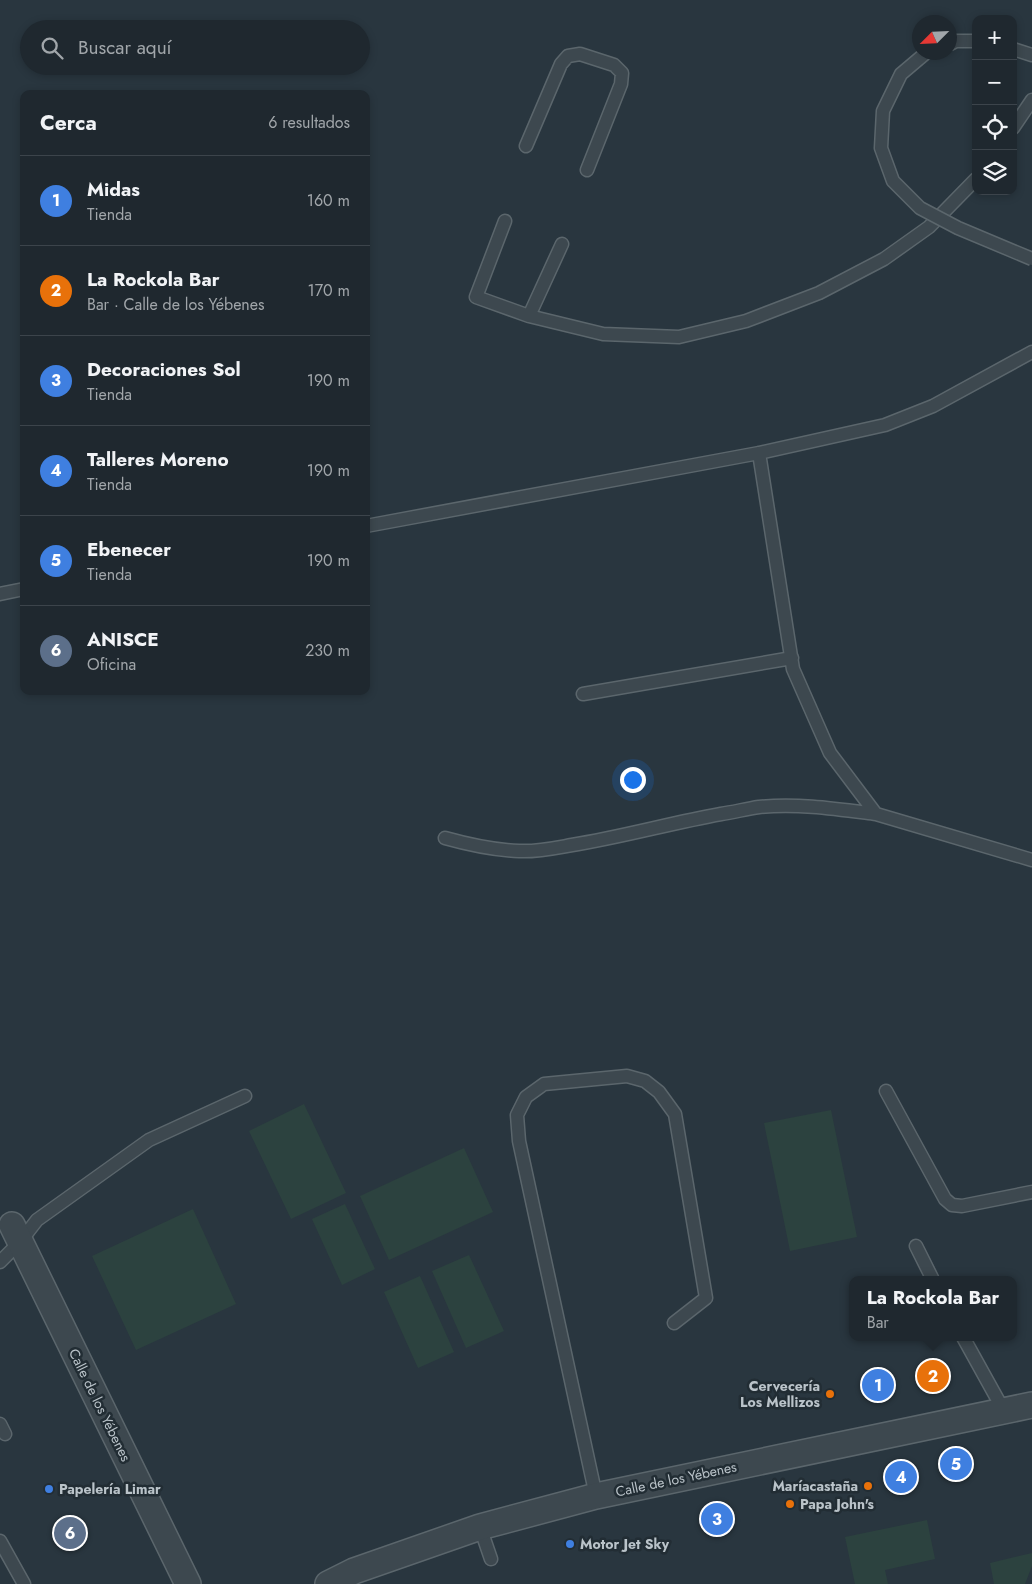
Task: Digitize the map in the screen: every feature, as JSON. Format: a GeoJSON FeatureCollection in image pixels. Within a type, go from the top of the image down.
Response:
{"type":"FeatureCollection","features":[{"type":"Feature","properties":{"kind":"street","name":"Calle de los Yébenes"},"geometry":{"type":"LineString","coordinates":[[16,1234],[188,1584]]}},
{"type":"Feature","properties":{"kind":"street","name":"Calle de los Yébenes"},"geometry":{"type":"LineString","coordinates":[[328,1584],[354,1571],[480,1527],[596,1496],[1032,1405]]}},
{"type":"Feature","properties":{"kind":"lane"},"geometry":{"type":"LineString","coordinates":[[957,41],[972,41]]}},
{"type":"Feature","properties":{"kind":"lane"},"geometry":{"type":"LineString","coordinates":[[1017,50],[1032,55]]}},
{"type":"Feature","properties":{"kind":"lane"},"geometry":{"type":"LineString","coordinates":[[526,146],[561,64],[568,56],[580,54],[614,66],[622,73],[621,84],[587,170]]}},
{"type":"Feature","properties":{"kind":"lane"},"geometry":{"type":"LineString","coordinates":[[918,60],[901,74],[883,111],[881,148],[893,181],[920,208],[958,228],[1032,259]]}},
{"type":"Feature","properties":{"kind":"lane"},"geometry":{"type":"LineString","coordinates":[[1017,122],[1032,100]]}},
{"type":"Feature","properties":{"kind":"lane"},"geometry":{"type":"LineString","coordinates":[[505,221],[476,297],[529,316],[603,334],[679,336],[746,321],[819,293],[884,259],[929,226],[972,183]]}},
{"type":"Feature","properties":{"kind":"lane"},"geometry":{"type":"LineString","coordinates":[[529,316],[562,244]]}},
{"type":"Feature","properties":{"kind":"lane"},"geometry":{"type":"LineString","coordinates":[[370,525],[759,453],[886,425],[933,406],[1032,352]]}},
{"type":"Feature","properties":{"kind":"lane"},"geometry":{"type":"LineString","coordinates":[[759,453],[793,669],[830,753],[876,814]]}},
{"type":"Feature","properties":{"kind":"lane"},"geometry":{"type":"LineString","coordinates":[[0,594],[20,591]]}},
{"type":"Feature","properties":{"kind":"lane"},"geometry":{"type":"LineString","coordinates":[[584,694],[792,658]]}},
{"type":"Feature","properties":{"kind":"lane"},"geometry":{"type":"LineString","coordinates":[[445,838],[501,850],[546,849],[594,842],[689,820],[757,807],[818,806],[876,814],[1032,860]]}},
{"type":"Feature","properties":{"kind":"lane"},"geometry":{"type":"LineString","coordinates":[[596,1496],[520,1141],[517,1115],[526,1097],[544,1084],[627,1076],[645,1081],[659,1092],[674,1114],[706,1298],[674,1323]]}},
{"type":"Feature","properties":{"kind":"lane"},"geometry":{"type":"LineString","coordinates":[[886,1091],[945,1199],[952,1205],[962,1206],[1032,1192]]}},
{"type":"Feature","properties":{"kind":"lane"},"geometry":{"type":"LineString","coordinates":[[0,1262],[16,1234],[149,1140],[245,1096]]}},
{"type":"Feature","properties":{"kind":"lane"},"geometry":{"type":"LineString","coordinates":[[916,1246],[932,1276]]}},
{"type":"Feature","properties":{"kind":"lane"},"geometry":{"type":"LineString","coordinates":[[966,1341],[1004,1411]]}},
{"type":"Feature","properties":{"kind":"lane"},"geometry":{"type":"LineString","coordinates":[[480,1527],[491,1559]]}},
{"type":"Feature","properties":{"kind":"lane"},"geometry":{"type":"LineString","coordinates":[[0,1541],[24,1584]]}},
{"type":"Feature","properties":{"kind":"green space"},"geometry":{"type":"Polygon","coordinates":[[[304,1104],[346,1193],[291,1219],[249,1131],[304,1104]]]}},
{"type":"Feature","properties":{"kind":"green space"},"geometry":{"type":"Polygon","coordinates":[[[831,1110],[857,1237],[790,1251],[764,1123],[831,1110]]]}},
{"type":"Feature","properties":{"kind":"green space"},"geometry":{"type":"Polygon","coordinates":[[[464,1148],[493,1212],[389,1260],[360,1196],[464,1148]]]}},
{"type":"Feature","properties":{"kind":"green space"},"geometry":{"type":"Polygon","coordinates":[[[345,1204],[375,1269],[342,1285],[312,1219],[345,1204]]]}},
{"type":"Feature","properties":{"kind":"green space"},"geometry":{"type":"Polygon","coordinates":[[[193,1209],[236,1304],[136,1350],[92,1256],[193,1209]]]}},
{"type":"Feature","properties":{"kind":"green space"},"geometry":{"type":"Polygon","coordinates":[[[469,1255],[504,1331],[466,1348],[432,1271],[469,1255]]]}},
{"type":"Feature","properties":{"kind":"green space"},"geometry":{"type":"Polygon","coordinates":[[[420,1276],[454,1352],[418,1368],[384,1292],[420,1276]]]}},
{"type":"Feature","properties":{"kind":"green space"},"geometry":{"type":"Polygon","coordinates":[[[927,1520],[935,1559],[885,1570],[888,1584],[855,1584],[845,1537],[927,1520]]]}},
{"type":"Feature","properties":{"kind":"green space"},"geometry":{"type":"Polygon","coordinates":[[[1032,1553],[1032,1566],[1025,1584],[994,1584],[990,1563],[1032,1553]]]}},
{"type":"Feature","properties":{"kind":"place","name":"La Rockola Bar"},"geometry":{"type":"Point","coordinates":[933,1376]}},
{"type":"Feature","properties":{"kind":"place","name":"Midas"},"geometry":{"type":"Point","coordinates":[878,1385]}},
{"type":"Feature","properties":{"kind":"place","name":"Cervecería Los Mellizos"},"geometry":{"type":"Point","coordinates":[830,1394]}},
{"type":"Feature","properties":{"kind":"place","name":"Ebenecer"},"geometry":{"type":"Point","coordinates":[956,1464]}},
{"type":"Feature","properties":{"kind":"place","name":"Talleres Moreno"},"geometry":{"type":"Point","coordinates":[901,1477]}},
{"type":"Feature","properties":{"kind":"place","name":"Maríacastaña"},"geometry":{"type":"Point","coordinates":[868,1486]}},
{"type":"Feature","properties":{"kind":"place","name":"Papelería Limar"},"geometry":{"type":"Point","coordinates":[49,1489]}},
{"type":"Feature","properties":{"kind":"place","name":"Papa John's"},"geometry":{"type":"Point","coordinates":[790,1504]}},
{"type":"Feature","properties":{"kind":"place","name":"Decoraciones Sol"},"geometry":{"type":"Point","coordinates":[717,1519]}},
{"type":"Feature","properties":{"kind":"place","name":"ANISCE"},"geometry":{"type":"Point","coordinates":[70,1533]}},
{"type":"Feature","properties":{"kind":"place","name":"Motor Jet Sky"},"geometry":{"type":"Point","coordinates":[570,1544]}}]}
